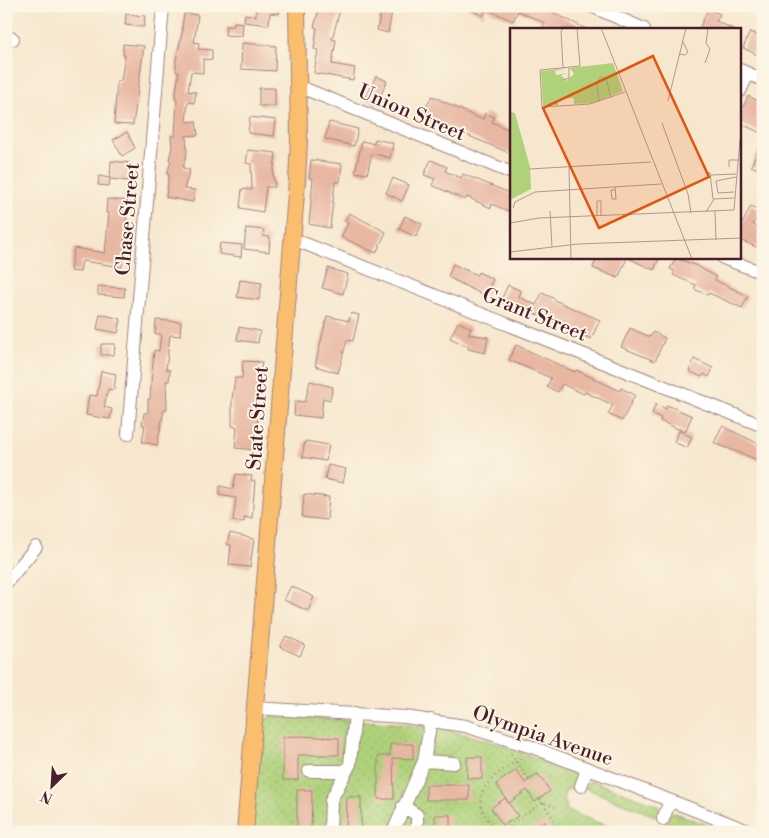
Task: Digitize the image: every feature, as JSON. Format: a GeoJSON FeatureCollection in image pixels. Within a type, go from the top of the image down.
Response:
{"type":"FeatureCollection","features":[{"type":"Feature","properties":{"kind":"main road","name":"State Street"},"geometry":{"type":"LineString","coordinates":[[245,832],[293,239],[299,140],[297,6]]}},
{"type":"Feature","properties":{"kind":"street","name":"Chase Street"},"geometry":{"type":"LineString","coordinates":[[128,434],[163,6]]}},
{"type":"Feature","properties":{"kind":"street"},"geometry":{"type":"LineString","coordinates":[[591,6],[642,28]]}},
{"type":"Feature","properties":{"kind":"street"},"geometry":{"type":"LineString","coordinates":[[744,72],[763,80]]}},
{"type":"Feature","properties":{"kind":"street","name":"Union Street"},"geometry":{"type":"LineString","coordinates":[[298,86],[510,172]]}},
{"type":"Feature","properties":{"kind":"street","name":"Grant Street"},"geometry":{"type":"LineString","coordinates":[[293,239],[763,426]]}},
{"type":"Feature","properties":{"kind":"street"},"geometry":{"type":"LineString","coordinates":[[726,259],[763,273]]}},
{"type":"Feature","properties":{"kind":"street"},"geometry":{"type":"LineString","coordinates":[[6,583],[36,547]]}},
{"type":"Feature","properties":{"kind":"street","name":"Olympia Avenue"},"geometry":{"type":"LineString","coordinates":[[254,708],[355,713],[431,720],[490,732],[751,832]]}},
{"type":"Feature","properties":{"kind":"street"},"geometry":{"type":"LineString","coordinates":[[330,832],[331,800],[346,771],[352,754],[355,713]]}},
{"type":"Feature","properties":{"kind":"street"},"geometry":{"type":"LineString","coordinates":[[393,832],[424,761],[431,720]]}},
{"type":"Feature","properties":{"kind":"street"},"geometry":{"type":"LineString","coordinates":[[424,761],[454,763]]}},
{"type":"Feature","properties":{"kind":"street"},"geometry":{"type":"LineString","coordinates":[[580,786],[587,769]]}},
{"type":"Feature","properties":{"kind":"street"},"geometry":{"type":"LineString","coordinates":[[309,771],[346,771]]}},
{"type":"Feature","properties":{"kind":"street"},"geometry":{"type":"LineString","coordinates":[[663,819],[670,801]]}},
{"type":"Feature","properties":{"kind":"street"},"geometry":{"type":"LineString","coordinates":[[403,806],[417,815],[417,832]]}},
{"type":"Feature","properties":{"kind":"path"},"geometry":{"type":"LineString","coordinates":[[511,754],[529,780]]}},
{"type":"Feature","properties":{"kind":"path"},"geometry":{"type":"LineString","coordinates":[[522,758],[490,779],[480,802],[482,810],[498,832],[542,802]]}},
{"type":"Feature","properties":{"kind":"path"},"geometry":{"type":"LineString","coordinates":[[540,798],[562,832]]}},
{"type":"Feature","properties":{"kind":"path"},"geometry":{"type":"LineString","coordinates":[[542,802],[555,807]]}},
{"type":"Feature","properties":{"kind":"path"},"geometry":{"type":"LineString","coordinates":[[509,823],[515,832]]}},
{"type":"Feature","properties":{"kind":"path"},"geometry":{"type":"LineString","coordinates":[[549,828],[556,823]]}},
{"type":"Feature","properties":{"kind":"green space"},"geometry":{"type":"Polygon","coordinates":[[[271,716],[370,721],[419,726],[468,735],[495,743],[575,774],[578,778],[573,789],[566,790],[563,800],[567,805],[566,810],[622,832],[252,832],[260,727],[271,716]]]}},
{"type":"Feature","properties":{"kind":"green space"},"geometry":{"type":"Polygon","coordinates":[[[589,781],[657,805],[660,809],[659,815],[657,817],[585,788],[589,781]]]}},
{"type":"Feature","properties":{"kind":"green space"},"geometry":{"type":"Polygon","coordinates":[[[672,812],[727,832],[669,832],[667,821],[672,812]]]}},
{"type":"Feature","properties":{"kind":"building"},"geometry":{"type":"Polygon","coordinates":[[[256,6],[280,6],[279,14],[270,13],[269,25],[244,22],[245,14],[256,16],[256,6]]]}},
{"type":"Feature","properties":{"kind":"building"},"geometry":{"type":"Polygon","coordinates":[[[320,6],[341,6],[332,39],[336,40],[332,64],[355,68],[353,80],[314,73],[318,50],[314,49],[317,28],[314,27],[320,6]]]}},
{"type":"Feature","properties":{"kind":"building"},"geometry":{"type":"Polygon","coordinates":[[[382,6],[393,6],[388,33],[377,30],[382,6]]]}},
{"type":"Feature","properties":{"kind":"building"},"geometry":{"type":"Polygon","coordinates":[[[464,6],[541,6],[584,28],[542,28],[545,23],[518,11],[513,21],[486,9],[483,16],[464,6]]]}},
{"type":"Feature","properties":{"kind":"building"},"geometry":{"type":"Polygon","coordinates":[[[708,9],[720,14],[716,21],[731,28],[699,28],[708,9]]]}},
{"type":"Feature","properties":{"kind":"building"},"geometry":{"type":"Polygon","coordinates":[[[184,13],[198,15],[194,42],[199,43],[198,49],[212,50],[212,60],[203,59],[203,73],[191,72],[188,91],[196,92],[194,103],[188,102],[186,122],[196,121],[198,135],[186,136],[187,152],[183,168],[190,170],[184,189],[195,190],[193,202],[166,197],[169,175],[167,174],[171,161],[169,160],[172,147],[171,136],[175,136],[177,100],[175,99],[179,72],[176,72],[176,60],[183,29],[184,13]]]}},
{"type":"Feature","properties":{"kind":"building"},"geometry":{"type":"Polygon","coordinates":[[[126,14],[145,16],[144,27],[125,25],[126,14]]]}},
{"type":"Feature","properties":{"kind":"building"},"geometry":{"type":"Polygon","coordinates":[[[234,22],[243,23],[242,36],[225,35],[226,26],[234,26],[234,22]]]}},
{"type":"Feature","properties":{"kind":"building"},"geometry":{"type":"Polygon","coordinates":[[[750,32],[763,38],[763,44],[758,55],[743,48],[750,32]]]}},
{"type":"Feature","properties":{"kind":"building"},"geometry":{"type":"Polygon","coordinates":[[[242,43],[276,46],[275,71],[241,69],[242,43]]]}},
{"type":"Feature","properties":{"kind":"building"},"geometry":{"type":"Polygon","coordinates":[[[123,44],[144,46],[133,125],[114,124],[117,81],[121,81],[125,55],[123,55],[123,44]]]}},
{"type":"Feature","properties":{"kind":"building"},"geometry":{"type":"Polygon","coordinates":[[[376,76],[387,81],[377,104],[365,99],[376,76]]]}},
{"type":"Feature","properties":{"kind":"building"},"geometry":{"type":"Polygon","coordinates":[[[259,88],[275,88],[275,106],[259,106],[259,88]]]}},
{"type":"Feature","properties":{"kind":"building"},"geometry":{"type":"Polygon","coordinates":[[[432,96],[476,117],[483,119],[485,113],[494,117],[492,122],[510,130],[510,153],[421,116],[432,96]]]}},
{"type":"Feature","properties":{"kind":"building"},"geometry":{"type":"Polygon","coordinates":[[[748,96],[763,103],[763,134],[742,124],[742,110],[748,96]]]}},
{"type":"Feature","properties":{"kind":"building"},"geometry":{"type":"Polygon","coordinates":[[[250,117],[276,120],[274,136],[248,133],[250,117]]]}},
{"type":"Feature","properties":{"kind":"building"},"geometry":{"type":"Polygon","coordinates":[[[329,122],[358,129],[354,146],[325,139],[329,122]]]}},
{"type":"Feature","properties":{"kind":"building"},"geometry":{"type":"Polygon","coordinates":[[[127,132],[135,148],[122,156],[113,140],[127,132]]]}},
{"type":"Feature","properties":{"kind":"building"},"geometry":{"type":"Polygon","coordinates":[[[763,138],[763,171],[751,166],[763,138]]]}},
{"type":"Feature","properties":{"kind":"building"},"geometry":{"type":"Polygon","coordinates":[[[375,139],[393,143],[390,158],[372,153],[367,174],[355,172],[362,141],[374,144],[375,139]]]}},
{"type":"Feature","properties":{"kind":"building"},"geometry":{"type":"Polygon","coordinates":[[[248,150],[276,153],[273,175],[275,187],[266,187],[263,212],[240,208],[242,189],[252,190],[251,164],[246,163],[248,150]]]}},
{"type":"Feature","properties":{"kind":"building"},"geometry":{"type":"Polygon","coordinates":[[[311,160],[342,164],[340,182],[335,182],[330,228],[309,224],[313,179],[309,178],[311,160]]]}},
{"type":"Feature","properties":{"kind":"building"},"geometry":{"type":"Polygon","coordinates":[[[431,160],[447,167],[445,171],[461,178],[463,174],[510,193],[510,212],[492,204],[491,208],[467,197],[465,200],[432,185],[435,179],[424,175],[431,160]]]}},
{"type":"Feature","properties":{"kind":"building"},"geometry":{"type":"Polygon","coordinates":[[[111,161],[131,163],[129,181],[110,179],[109,186],[98,185],[99,176],[110,178],[111,161]]]}},
{"type":"Feature","properties":{"kind":"building"},"geometry":{"type":"Polygon","coordinates":[[[393,178],[409,185],[402,201],[386,193],[393,178]]]}},
{"type":"Feature","properties":{"kind":"building"},"geometry":{"type":"Polygon","coordinates":[[[107,199],[128,201],[122,267],[82,261],[80,272],[70,271],[74,248],[105,253],[109,213],[106,213],[107,199]]]}},
{"type":"Feature","properties":{"kind":"building"},"geometry":{"type":"Polygon","coordinates":[[[751,206],[760,210],[753,225],[763,229],[763,250],[742,241],[742,224],[751,206]]]}},
{"type":"Feature","properties":{"kind":"building"},"geometry":{"type":"Polygon","coordinates":[[[349,213],[386,232],[376,253],[341,237],[348,223],[345,221],[349,213]]]}},
{"type":"Feature","properties":{"kind":"building"},"geometry":{"type":"Polygon","coordinates":[[[405,216],[422,224],[416,237],[399,229],[405,216]]]}},
{"type":"Feature","properties":{"kind":"building"},"geometry":{"type":"Polygon","coordinates":[[[246,228],[264,230],[263,236],[270,237],[269,252],[244,249],[246,228]]]}},
{"type":"Feature","properties":{"kind":"building"},"geometry":{"type":"Polygon","coordinates":[[[220,243],[242,245],[241,257],[219,254],[220,243]]]}},
{"type":"Feature","properties":{"kind":"building"},"geometry":{"type":"Polygon","coordinates":[[[597,259],[627,259],[618,278],[593,268],[597,259]]]}},
{"type":"Feature","properties":{"kind":"building"},"geometry":{"type":"Polygon","coordinates":[[[630,259],[659,259],[654,270],[630,259]]]}},
{"type":"Feature","properties":{"kind":"building"},"geometry":{"type":"Polygon","coordinates":[[[675,259],[679,259],[697,266],[716,277],[715,280],[748,296],[742,308],[709,293],[708,295],[694,289],[696,285],[673,275],[675,271],[670,269],[675,259]]]}},
{"type":"Feature","properties":{"kind":"building"},"geometry":{"type":"Polygon","coordinates":[[[453,264],[477,275],[478,272],[493,279],[485,296],[448,277],[453,264]]]}},
{"type":"Feature","properties":{"kind":"building"},"geometry":{"type":"Polygon","coordinates":[[[328,268],[348,274],[343,294],[322,288],[328,268]]]}},
{"type":"Feature","properties":{"kind":"building"},"geometry":{"type":"Polygon","coordinates":[[[240,280],[262,283],[259,300],[237,297],[240,280]]]}},
{"type":"Feature","properties":{"kind":"building"},"geometry":{"type":"Polygon","coordinates":[[[508,285],[521,291],[519,297],[536,305],[542,293],[600,320],[591,339],[520,307],[519,310],[500,302],[508,285]]]}},
{"type":"Feature","properties":{"kind":"building"},"geometry":{"type":"Polygon","coordinates":[[[98,286],[125,288],[124,297],[98,295],[98,286]]]}},
{"type":"Feature","properties":{"kind":"building"},"geometry":{"type":"Polygon","coordinates":[[[351,313],[359,315],[353,341],[347,340],[338,373],[315,366],[327,316],[349,321],[351,313]]]}},
{"type":"Feature","properties":{"kind":"building"},"geometry":{"type":"Polygon","coordinates":[[[100,314],[121,319],[118,333],[97,329],[100,314]]]}},
{"type":"Feature","properties":{"kind":"building"},"geometry":{"type":"Polygon","coordinates":[[[156,320],[181,322],[180,336],[170,335],[166,369],[170,370],[169,381],[166,381],[167,410],[164,410],[157,445],[142,442],[145,425],[142,425],[144,413],[148,413],[148,399],[150,399],[154,350],[159,351],[161,334],[155,334],[156,320]]]}},
{"type":"Feature","properties":{"kind":"building"},"geometry":{"type":"Polygon","coordinates":[[[458,322],[471,328],[468,334],[488,337],[485,353],[468,349],[469,347],[450,338],[458,322]]]}},
{"type":"Feature","properties":{"kind":"building"},"geometry":{"type":"Polygon","coordinates":[[[239,327],[260,331],[258,343],[237,340],[239,327]]]}},
{"type":"Feature","properties":{"kind":"building"},"geometry":{"type":"Polygon","coordinates":[[[630,328],[650,337],[653,332],[665,338],[655,361],[621,347],[630,328]]]}},
{"type":"Feature","properties":{"kind":"building"},"geometry":{"type":"Polygon","coordinates":[[[101,344],[115,344],[114,355],[101,355],[101,344]]]}},
{"type":"Feature","properties":{"kind":"building"},"geometry":{"type":"Polygon","coordinates":[[[516,345],[620,391],[621,388],[635,395],[622,421],[608,414],[613,405],[562,384],[558,392],[547,387],[551,378],[509,360],[516,345]]]}},
{"type":"Feature","properties":{"kind":"building"},"geometry":{"type":"Polygon","coordinates":[[[694,359],[713,368],[709,377],[704,374],[702,377],[689,371],[694,359]]]}},
{"type":"Feature","properties":{"kind":"building"},"geometry":{"type":"Polygon","coordinates":[[[243,361],[262,362],[253,415],[258,415],[257,450],[235,448],[237,427],[232,426],[232,399],[235,378],[242,378],[243,361]]]}},
{"type":"Feature","properties":{"kind":"building"},"geometry":{"type":"Polygon","coordinates":[[[101,371],[116,374],[114,390],[108,389],[104,407],[112,409],[110,419],[86,415],[89,395],[97,396],[101,371]]]}},
{"type":"Feature","properties":{"kind":"building"},"geometry":{"type":"Polygon","coordinates":[[[310,381],[333,387],[330,400],[323,398],[321,418],[294,415],[295,401],[305,402],[310,381]]]}},
{"type":"Feature","properties":{"kind":"building"},"geometry":{"type":"Polygon","coordinates":[[[656,404],[666,409],[667,405],[692,416],[685,432],[660,421],[661,418],[652,413],[656,404]]]}},
{"type":"Feature","properties":{"kind":"building"},"geometry":{"type":"Polygon","coordinates":[[[722,426],[763,446],[763,462],[714,443],[722,426]]]}},
{"type":"Feature","properties":{"kind":"building"},"geometry":{"type":"Polygon","coordinates":[[[679,431],[692,437],[687,448],[674,442],[679,431]]]}},
{"type":"Feature","properties":{"kind":"building"},"geometry":{"type":"Polygon","coordinates":[[[305,441],[329,445],[326,461],[302,457],[305,441]]]}},
{"type":"Feature","properties":{"kind":"building"},"geometry":{"type":"Polygon","coordinates":[[[328,465],[346,469],[343,483],[325,479],[328,465]]]}},
{"type":"Feature","properties":{"kind":"building"},"geometry":{"type":"Polygon","coordinates":[[[236,474],[252,476],[251,480],[255,481],[252,518],[244,517],[244,522],[233,521],[236,498],[219,495],[220,486],[233,489],[236,474]]]}},
{"type":"Feature","properties":{"kind":"building"},"geometry":{"type":"Polygon","coordinates":[[[304,494],[329,497],[327,520],[302,517],[304,494]]]}},
{"type":"Feature","properties":{"kind":"building"},"geometry":{"type":"Polygon","coordinates":[[[230,533],[254,539],[250,567],[229,565],[231,545],[227,544],[230,533]]]}},
{"type":"Feature","properties":{"kind":"building"},"geometry":{"type":"Polygon","coordinates":[[[291,586],[314,597],[308,611],[284,600],[291,586]]]}},
{"type":"Feature","properties":{"kind":"building"},"geometry":{"type":"Polygon","coordinates":[[[286,636],[305,645],[300,656],[280,647],[286,636]]]}},
{"type":"Feature","properties":{"kind":"building"},"geometry":{"type":"Polygon","coordinates":[[[283,737],[339,738],[339,755],[298,755],[298,780],[283,780],[283,737]]]}},
{"type":"Feature","properties":{"kind":"building"},"geometry":{"type":"Polygon","coordinates":[[[390,744],[413,744],[413,759],[393,758],[394,799],[378,799],[378,756],[390,756],[390,744]]]}},
{"type":"Feature","properties":{"kind":"building"},"geometry":{"type":"Polygon","coordinates":[[[467,757],[482,757],[482,779],[467,778],[467,757]]]}},
{"type":"Feature","properties":{"kind":"building"},"geometry":{"type":"Polygon","coordinates":[[[516,770],[525,783],[538,774],[550,791],[535,802],[527,790],[509,803],[496,784],[516,770]]]}},
{"type":"Feature","properties":{"kind":"building"},"geometry":{"type":"Polygon","coordinates":[[[426,785],[469,785],[469,800],[426,800],[426,785]]]}},
{"type":"Feature","properties":{"kind":"building"},"geometry":{"type":"Polygon","coordinates":[[[297,790],[312,790],[311,832],[297,832],[297,790]]]}},
{"type":"Feature","properties":{"kind":"building"},"geometry":{"type":"Polygon","coordinates":[[[347,797],[361,797],[361,832],[346,832],[347,797]]]}},
{"type":"Feature","properties":{"kind":"building"},"geometry":{"type":"Polygon","coordinates":[[[505,798],[518,816],[503,826],[491,808],[505,798]]]}},
{"type":"Feature","properties":{"kind":"building"},"geometry":{"type":"Polygon","coordinates":[[[435,815],[450,815],[450,832],[435,832],[435,815]]]}},
{"type":"Feature","properties":{"kind":"building"},"geometry":{"type":"Polygon","coordinates":[[[544,821],[552,832],[528,832],[544,821]]]}}]}
